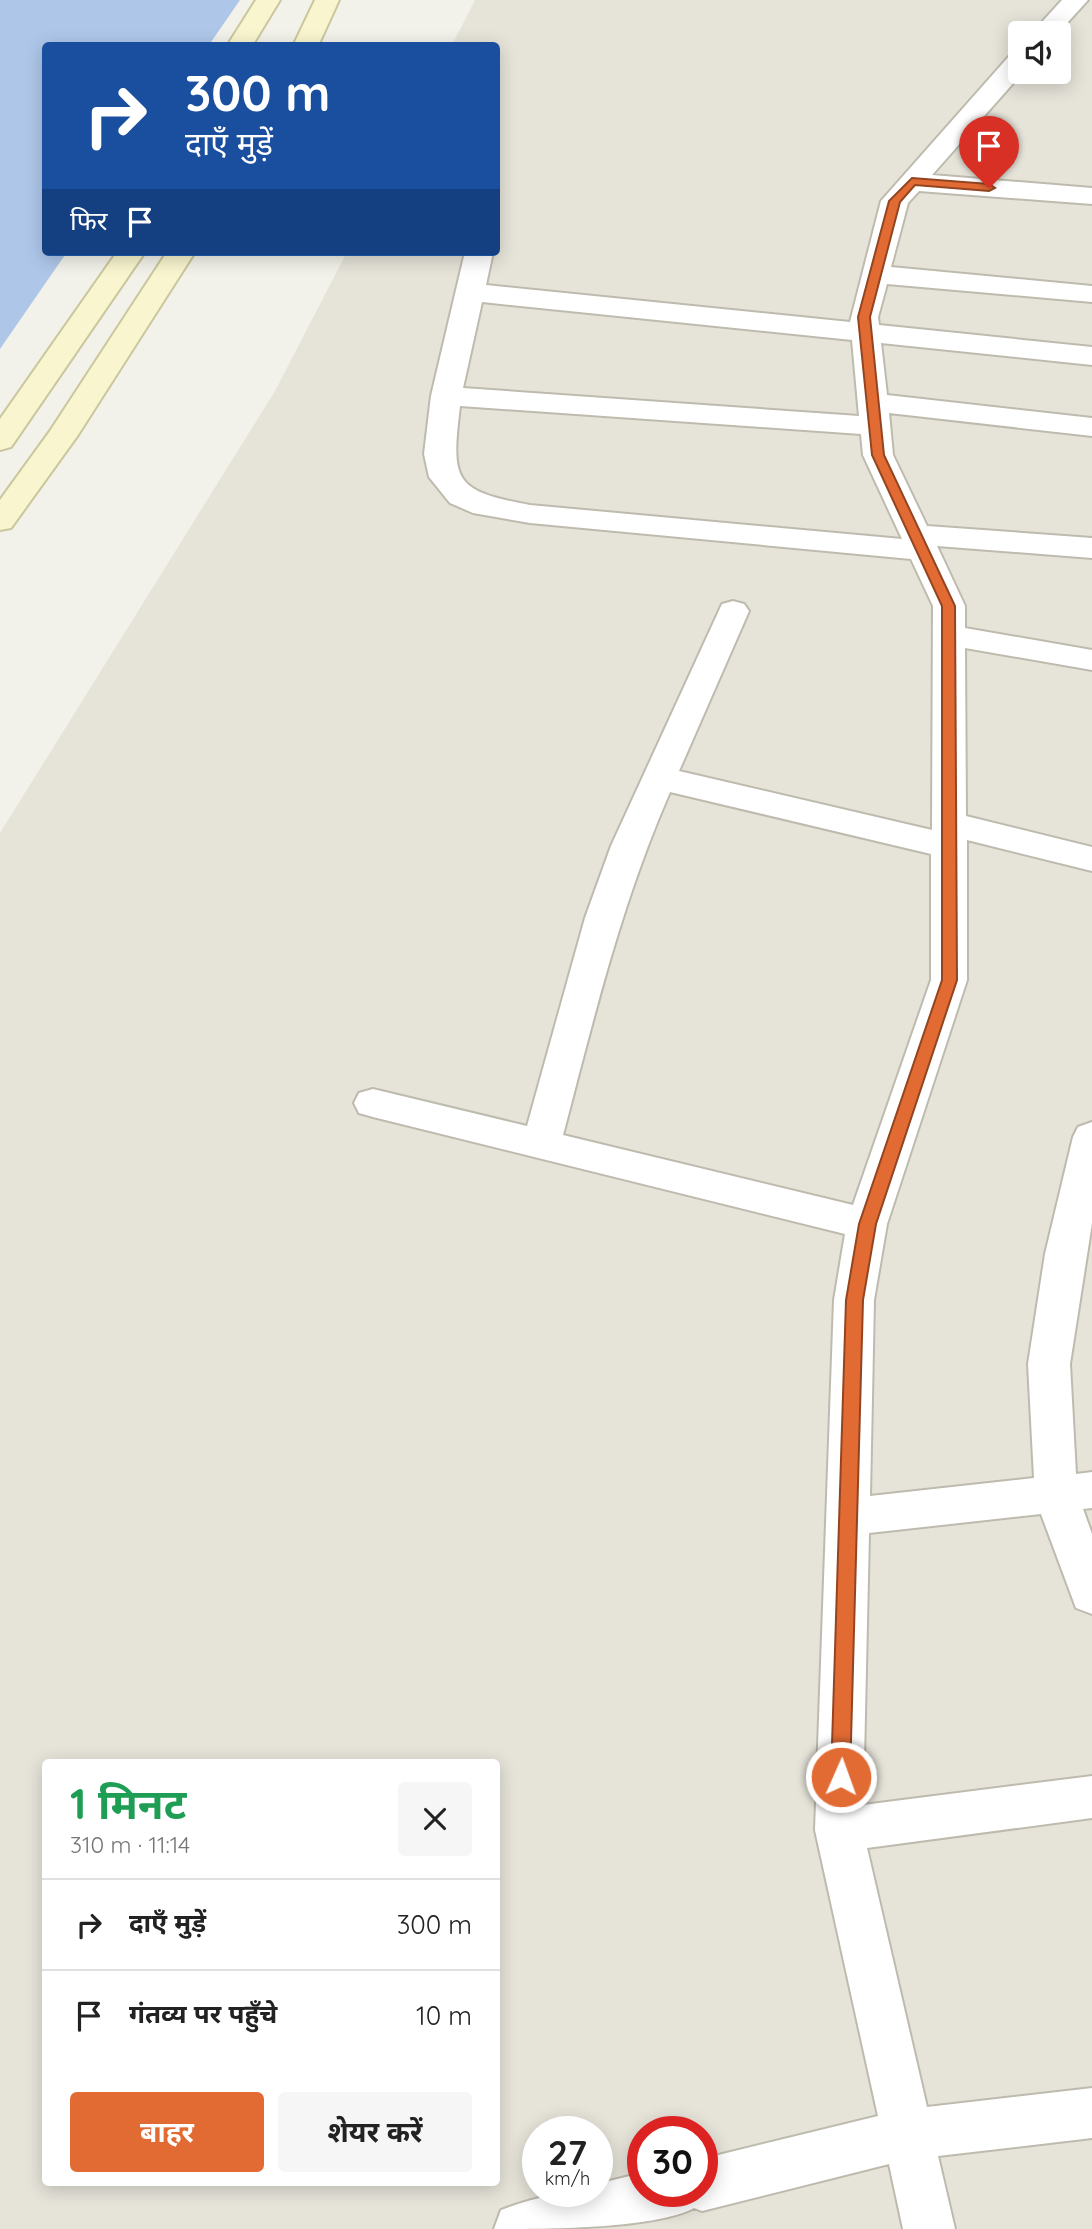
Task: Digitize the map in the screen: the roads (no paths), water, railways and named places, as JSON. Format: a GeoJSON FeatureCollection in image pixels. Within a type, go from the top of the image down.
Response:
{"type":"FeatureCollection","features":[{"type":"Feature","properties":{"kind":"main road"},"geometry":{"type":"LineString","coordinates":[[242,42],[268,0]]}},
{"type":"Feature","properties":{"kind":"main road"},"geometry":{"type":"LineString","coordinates":[[307,42],[327,0]]}},
{"type":"Feature","properties":{"kind":"main road"},"geometry":{"type":"LineString","coordinates":[[6,435],[128,256]]}},
{"type":"Feature","properties":{"kind":"main road"},"geometry":{"type":"LineString","coordinates":[[0,521],[63,435],[179,256]]}},
{"type":"Feature","properties":{"kind":"street"},"geometry":{"type":"LineString","coordinates":[[1056,21],[1076,0]]}},
{"type":"Feature","properties":{"kind":"street"},"geometry":{"type":"LineString","coordinates":[[929,2229],[839,1830],[855,1300],[867,1224],[949,980],[949,606],[878,455],[864,317],[895,201],[1008,73]]}},
{"type":"Feature","properties":{"kind":"street"},"geometry":{"type":"LineString","coordinates":[[912,182],[1092,196]]}},
{"type":"Feature","properties":{"kind":"street"},"geometry":{"type":"LineString","coordinates":[[478,256],[446,396],[439,454],[444,477],[461,496],[484,506],[530,514],[919,543],[1092,548]]}},
{"type":"Feature","properties":{"kind":"street"},"geometry":{"type":"LineString","coordinates":[[875,274],[1092,294]]}},
{"type":"Feature","properties":{"kind":"street"},"geometry":{"type":"LineString","coordinates":[[470,292],[1092,356]]}},
{"type":"Feature","properties":{"kind":"street"},"geometry":{"type":"LineString","coordinates":[[446,396],[874,414],[1092,427]]}},
{"type":"Feature","properties":{"kind":"street"},"geometry":{"type":"LineString","coordinates":[[541,1144],[603,918],[629,846],[733,611]]}},
{"type":"Feature","properties":{"kind":"street"},"geometry":{"type":"LineString","coordinates":[[948,635],[1092,660]]}},
{"type":"Feature","properties":{"kind":"street"},"geometry":{"type":"LineString","coordinates":[[659,778],[949,835],[1092,859]]}},
{"type":"Feature","properties":{"kind":"street"},"geometry":{"type":"LineString","coordinates":[[373,1103],[867,1224]]}},
{"type":"Feature","properties":{"kind":"street"},"geometry":{"type":"LineString","coordinates":[[1092,1137],[1065,1254],[1049,1364],[1092,1595]]}},
{"type":"Feature","properties":{"kind":"street"},"geometry":{"type":"LineString","coordinates":[[848,1517],[1074,1492]]}},
{"type":"Feature","properties":{"kind":"street"},"geometry":{"type":"LineString","coordinates":[[839,1830],[1092,1797]]}},
{"type":"Feature","properties":{"kind":"street"},"geometry":{"type":"LineString","coordinates":[[718,2181],[908,2134],[1092,2113]]}},
{"type":"Feature","properties":{"kind":"street"},"geometry":{"type":"LineString","coordinates":[[520,2229],[627,2203]]}},
{"type":"Feature","properties":{"kind":"water"},"geometry":{"type":"Polygon","coordinates":[[[0,0],[240,0],[211,42],[42,42],[42,256],[64,256],[0,349],[0,0]]]}}]}
